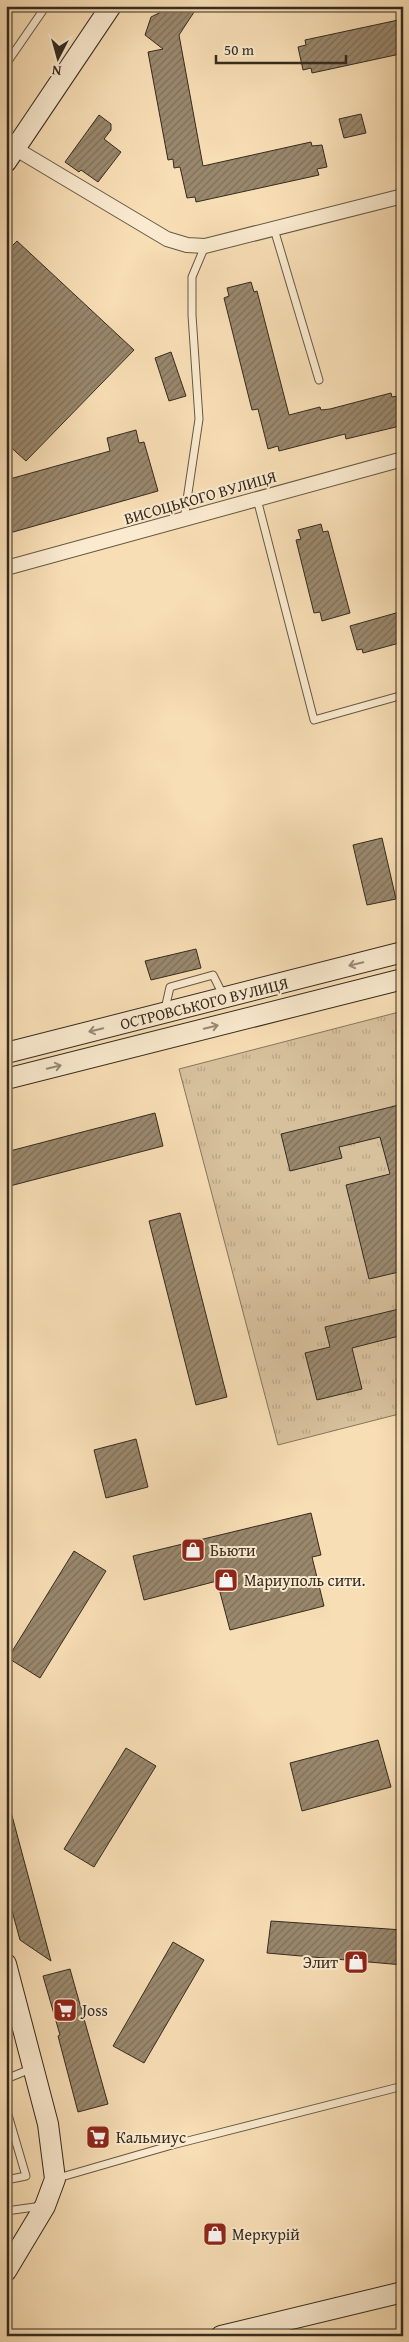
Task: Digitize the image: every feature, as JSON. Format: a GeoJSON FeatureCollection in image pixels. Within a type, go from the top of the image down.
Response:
{"type":"FeatureCollection","features":[{"type":"Feature","properties":{"kind":"street"},"geometry":{"type":"LineString","coordinates":[[110,6],[11,156],[167,239],[187,245],[205,246],[403,196]]}},
{"type":"Feature","properties":{"kind":"street","name":"ВИСОЦЬКОГО ВУЛИЦЯ"},"geometry":{"type":"LineString","coordinates":[[6,568],[403,459]]}},
{"type":"Feature","properties":{"kind":"street","name":"ОСТРОВСЬКОГО ВУЛИЦЯ"},"geometry":{"type":"LineString","coordinates":[[6,1053],[403,952]]}},
{"type":"Feature","properties":{"kind":"street","name":"ОСТРОВСЬКОГО ВУЛИЦЯ"},"geometry":{"type":"LineString","coordinates":[[6,1079],[403,979]]}},
{"type":"Feature","properties":{"kind":"street"},"geometry":{"type":"LineString","coordinates":[[6,1964],[48,2124],[55,2178],[45,2206],[6,2272]]}},
{"type":"Feature","properties":{"kind":"street"},"geometry":{"type":"LineString","coordinates":[[221,2336],[403,2292]]}},
{"type":"Feature","properties":{"kind":"lane"},"geometry":{"type":"LineString","coordinates":[[6,64],[46,6]]}},
{"type":"Feature","properties":{"kind":"lane"},"geometry":{"type":"LineString","coordinates":[[274,229],[318,380]]}},
{"type":"Feature","properties":{"kind":"lane"},"geometry":{"type":"LineString","coordinates":[[184,520],[199,419],[192,315],[192,278],[205,246]]}},
{"type":"Feature","properties":{"kind":"lane"},"geometry":{"type":"LineString","coordinates":[[258,499],[314,720],[403,695]]}},
{"type":"Feature","properties":{"kind":"lane"},"geometry":{"type":"LineString","coordinates":[[6,2079],[33,2068]]}},
{"type":"Feature","properties":{"kind":"lane"},"geometry":{"type":"LineString","coordinates":[[55,2178],[172,2145],[403,2086]]}},
{"type":"Feature","properties":{"kind":"lane"},"geometry":{"type":"LineString","coordinates":[[6,2108],[26,2176],[6,2180]]}},
{"type":"Feature","properties":{"kind":"lane"},"geometry":{"type":"LineString","coordinates":[[6,2211],[45,2206]]}},
{"type":"Feature","properties":{"kind":"green space"},"geometry":{"type":"Polygon","coordinates":[[[403,1011],[403,1413],[278,1445],[179,1069],[403,1011]]]}},
{"type":"Feature","properties":{"kind":"building"},"geometry":{"type":"Polygon","coordinates":[[[163,6],[198,6],[179,35],[203,166],[311,142],[312,146],[322,145],[327,167],[317,169],[319,175],[196,202],[195,197],[187,198],[180,167],[174,168],[173,159],[168,160],[148,52],[163,49],[145,35],[151,17],[159,13],[163,6]]]}},
{"type":"Feature","properties":{"kind":"building"},"geometry":{"type":"Polygon","coordinates":[[[403,19],[403,48],[399,48],[400,54],[312,73],[311,68],[303,70],[298,47],[306,45],[305,40],[403,19]]]}},
{"type":"Feature","properties":{"kind":"building"},"geometry":{"type":"Polygon","coordinates":[[[361,114],[366,133],[344,138],[339,119],[361,114]]]}},
{"type":"Feature","properties":{"kind":"building"},"geometry":{"type":"Polygon","coordinates":[[[99,115],[111,124],[111,130],[104,139],[121,152],[98,182],[65,162],[99,115]]]}},
{"type":"Feature","properties":{"kind":"building"},"geometry":{"type":"Polygon","coordinates":[[[17,241],[134,350],[26,461],[6,443],[6,252],[17,241]]]}},
{"type":"Feature","properties":{"kind":"building"},"geometry":{"type":"Polygon","coordinates":[[[251,282],[254,292],[257,291],[289,415],[320,407],[321,410],[330,409],[391,393],[392,397],[403,395],[403,420],[399,421],[400,426],[346,439],[345,434],[279,451],[278,446],[268,449],[258,409],[252,410],[224,298],[229,296],[227,288],[251,282]]]}},
{"type":"Feature","properties":{"kind":"building"},"geometry":{"type":"Polygon","coordinates":[[[171,352],[186,396],[169,401],[155,358],[171,352]]]}},
{"type":"Feature","properties":{"kind":"building"},"geometry":{"type":"Polygon","coordinates":[[[136,430],[139,443],[144,442],[158,491],[6,534],[6,480],[110,451],[107,438],[136,430]]]}},
{"type":"Feature","properties":{"kind":"building"},"geometry":{"type":"Polygon","coordinates":[[[321,524],[323,532],[328,531],[350,613],[322,621],[320,612],[314,613],[296,540],[301,539],[298,530],[321,524]]]}},
{"type":"Feature","properties":{"kind":"building"},"geometry":{"type":"Polygon","coordinates":[[[403,611],[403,642],[363,653],[362,649],[357,650],[350,626],[403,611]]]}},
{"type":"Feature","properties":{"kind":"building"},"geometry":{"type":"Polygon","coordinates":[[[382,838],[396,899],[367,905],[353,845],[382,838]]]}},
{"type":"Feature","properties":{"kind":"building"},"geometry":{"type":"Polygon","coordinates":[[[196,949],[201,968],[151,980],[145,961],[196,949]]]}},
{"type":"Feature","properties":{"kind":"building"},"geometry":{"type":"Polygon","coordinates":[[[403,1104],[403,1271],[369,1279],[346,1185],[390,1174],[380,1137],[339,1147],[342,1158],[290,1171],[281,1134],[403,1104]]]}},
{"type":"Feature","properties":{"kind":"building"},"geometry":{"type":"Polygon","coordinates":[[[155,1113],[163,1146],[6,1187],[6,1152],[155,1113]]]}},
{"type":"Feature","properties":{"kind":"building"},"geometry":{"type":"Polygon","coordinates":[[[180,1213],[227,1397],[196,1405],[149,1221],[180,1213]]]}},
{"type":"Feature","properties":{"kind":"building"},"geometry":{"type":"Polygon","coordinates":[[[403,1308],[403,1335],[352,1348],[362,1389],[317,1400],[305,1353],[330,1347],[325,1327],[403,1308]]]}},
{"type":"Feature","properties":{"kind":"building"},"geometry":{"type":"Polygon","coordinates":[[[136,1439],[148,1487],[106,1498],[94,1450],[136,1439]]]}},
{"type":"Feature","properties":{"kind":"building"},"geometry":{"type":"Polygon","coordinates":[[[311,1513],[321,1555],[312,1557],[324,1606],[230,1630],[217,1581],[144,1600],[133,1556],[311,1513]]]}},
{"type":"Feature","properties":{"kind":"building"},"geometry":{"type":"Polygon","coordinates":[[[74,1551],[106,1571],[40,1678],[8,1658],[74,1551]]]}},
{"type":"Feature","properties":{"kind":"building"},"geometry":{"type":"Polygon","coordinates":[[[378,1740],[391,1787],[302,1811],[290,1763],[378,1740]]]}},
{"type":"Feature","properties":{"kind":"building"},"geometry":{"type":"Polygon","coordinates":[[[126,1748],[156,1766],[94,1867],[64,1849],[126,1748]]]}},
{"type":"Feature","properties":{"kind":"building"},"geometry":{"type":"Polygon","coordinates":[[[11,1812],[51,1961],[20,1940],[6,1889],[6,1813],[11,1812]]]}},
{"type":"Feature","properties":{"kind":"building"},"geometry":{"type":"Polygon","coordinates":[[[271,1921],[403,1930],[403,1965],[267,1953],[271,1921]]]}},
{"type":"Feature","properties":{"kind":"building"},"geometry":{"type":"Polygon","coordinates":[[[173,1942],[204,1960],[144,2063],[113,2046],[173,1942]]]}},
{"type":"Feature","properties":{"kind":"building"},"geometry":{"type":"Polygon","coordinates":[[[70,1969],[108,2104],[78,2112],[58,2036],[60,2035],[43,1976],[70,1969]]]}},
{"type":"Feature","properties":{"kind":"place","name":"Бьюти"},"geometry":{"type":"Point","coordinates":[193,1550]}},
{"type":"Feature","properties":{"kind":"place","name":"Мариуполь сити."},"geometry":{"type":"Point","coordinates":[226,1580]}},
{"type":"Feature","properties":{"kind":"place","name":"Элит"},"geometry":{"type":"Point","coordinates":[356,1962]}},
{"type":"Feature","properties":{"kind":"place","name":"Joss"},"geometry":{"type":"Point","coordinates":[65,2010]}},
{"type":"Feature","properties":{"kind":"place","name":"Кальмиус"},"geometry":{"type":"Point","coordinates":[98,2137]}},
{"type":"Feature","properties":{"kind":"place","name":"Меркурій"},"geometry":{"type":"Point","coordinates":[215,2234]}}]}
